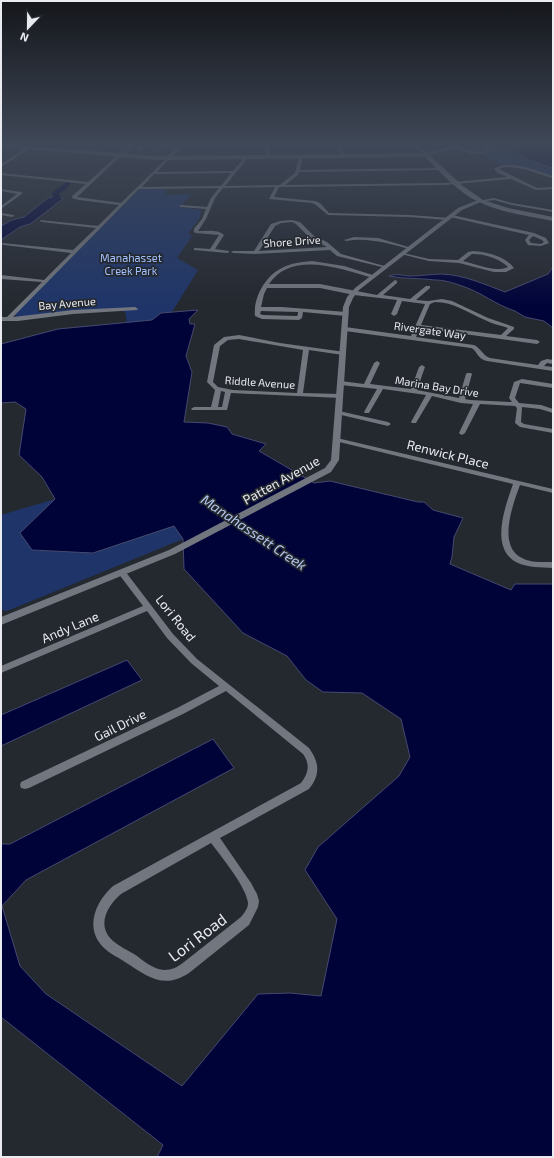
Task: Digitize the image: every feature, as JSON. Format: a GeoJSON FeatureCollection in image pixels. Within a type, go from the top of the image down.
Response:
{"type":"FeatureCollection","features":[{"type":"Feature","properties":{"kind":"main road"},"geometry":{"type":"LineString","coordinates":[[476,198],[480,201],[511,210],[553,218]]}},
{"type":"Feature","properties":{"kind":"street"},"geometry":{"type":"LineString","coordinates":[[1,208],[14,198]]}},
{"type":"Feature","properties":{"kind":"street"},"geometry":{"type":"LineString","coordinates":[[74,198],[122,204]]}},
{"type":"Feature","properties":{"kind":"street"},"geometry":{"type":"LineString","coordinates":[[8,319],[128,198]]}},
{"type":"Feature","properties":{"kind":"street"},"geometry":{"type":"LineString","coordinates":[[212,250],[221,237],[221,234],[196,232],[196,229],[206,216],[208,208],[215,198]]}},
{"type":"Feature","properties":{"kind":"street"},"geometry":{"type":"LineString","coordinates":[[271,198],[318,204],[328,214],[450,217],[532,234]]}},
{"type":"Feature","properties":{"kind":"street"},"geometry":{"type":"LineString","coordinates":[[480,201],[494,199],[512,204],[553,211]]}},
{"type":"Feature","properties":{"kind":"street","name":"Patten Avenue"},"geometry":{"type":"LineString","coordinates":[[1,620],[172,552],[328,470],[335,462],[348,301],[354,293],[374,276],[450,217],[466,205],[480,201]]}},
{"type":"Feature","properties":{"kind":"street"},"geometry":{"type":"LineString","coordinates":[[182,206],[208,208]]}},
{"type":"Feature","properties":{"kind":"street"},"geometry":{"type":"LineString","coordinates":[[1,214],[12,216]]}},
{"type":"Feature","properties":{"kind":"street"},"geometry":{"type":"LineString","coordinates":[[42,221],[98,227]]}},
{"type":"Feature","properties":{"kind":"street","name":"Shore Drive"},"geometry":{"type":"LineString","coordinates":[[255,253],[273,225],[285,221],[298,223],[312,237],[325,243],[342,256],[386,267]]}},
{"type":"Feature","properties":{"kind":"street"},"geometry":{"type":"LineString","coordinates":[[346,240],[352,238],[370,238],[410,248]]}},
{"type":"Feature","properties":{"kind":"street"},"geometry":{"type":"LineString","coordinates":[[4,244],[74,252]]}},
{"type":"Feature","properties":{"kind":"street","name":"Shore Drive"},"geometry":{"type":"LineString","coordinates":[[233,252],[255,253],[330,248]]}},
{"type":"Feature","properties":{"kind":"street"},"geometry":{"type":"LineString","coordinates":[[196,249],[227,252]]}},
{"type":"Feature","properties":{"kind":"street"},"geometry":{"type":"LineString","coordinates":[[403,254],[429,260],[459,262],[497,271],[508,270],[511,267],[493,256],[478,252],[470,253],[459,262]]}},
{"type":"Feature","properties":{"kind":"street","name":"Shore Drive"},"geometry":{"type":"LineString","coordinates":[[258,309],[261,294],[265,286],[283,268],[303,263],[332,265],[374,276]]}},
{"type":"Feature","properties":{"kind":"street"},"geometry":{"type":"LineString","coordinates":[[1,277],[44,282]]}},
{"type":"Feature","properties":{"kind":"street"},"geometry":{"type":"LineString","coordinates":[[379,296],[395,282]]}},
{"type":"Feature","properties":{"kind":"street"},"geometry":{"type":"LineString","coordinates":[[265,286],[312,285],[379,296],[399,301]]}},
{"type":"Feature","properties":{"kind":"street"},"geometry":{"type":"LineString","coordinates":[[412,300],[428,287]]}},
{"type":"Feature","properties":{"kind":"street"},"geometry":{"type":"LineString","coordinates":[[364,298],[399,301],[412,300],[428,303]]}},
{"type":"Feature","properties":{"kind":"street"},"geometry":{"type":"LineString","coordinates":[[414,338],[428,303],[433,300],[441,300],[512,328],[512,330],[504,334],[502,338]]}},
{"type":"Feature","properties":{"kind":"street"},"geometry":{"type":"LineString","coordinates":[[394,314],[399,301]]}},
{"type":"Feature","properties":{"kind":"street","name":"Bay Avenue"},"geometry":{"type":"LineString","coordinates":[[1,319],[73,312],[135,309]]}},
{"type":"Feature","properties":{"kind":"street"},"geometry":{"type":"LineString","coordinates":[[300,311],[301,314],[299,318],[278,319],[258,316],[258,309],[282,309],[346,314]]}},
{"type":"Feature","properties":{"kind":"street"},"geometry":{"type":"LineString","coordinates":[[418,326],[537,342]]}},
{"type":"Feature","properties":{"kind":"street","name":"Rivergate Way"},"geometry":{"type":"LineString","coordinates":[[345,329],[472,346],[476,348],[479,355],[485,359],[553,369]]}},
{"type":"Feature","properties":{"kind":"street"},"geometry":{"type":"LineString","coordinates":[[218,389],[213,387],[210,382],[212,364],[217,345],[226,338],[239,337],[343,353]]}},
{"type":"Feature","properties":{"kind":"street"},"geometry":{"type":"LineString","coordinates":[[300,395],[306,348]]}},
{"type":"Feature","properties":{"kind":"street"},"geometry":{"type":"LineString","coordinates":[[540,367],[542,362],[550,362],[548,354]]}},
{"type":"Feature","properties":{"kind":"street"},"geometry":{"type":"LineString","coordinates":[[367,385],[377,363]]}},
{"type":"Feature","properties":{"kind":"street"},"geometry":{"type":"LineString","coordinates":[[413,391],[422,367]]}},
{"type":"Feature","properties":{"kind":"street"},"geometry":{"type":"LineString","coordinates":[[461,401],[469,374]]}},
{"type":"Feature","properties":{"kind":"street"},"geometry":{"type":"LineString","coordinates":[[553,386],[522,381],[517,382],[512,398],[520,408],[517,422],[519,425],[553,431]]}},
{"type":"Feature","properties":{"kind":"street","name":"Marina Bay Drive"},"geometry":{"type":"LineString","coordinates":[[341,383],[413,391],[477,403],[516,404],[541,407],[553,411]]}},
{"type":"Feature","properties":{"kind":"street"},"geometry":{"type":"LineString","coordinates":[[367,412],[381,388]]}},
{"type":"Feature","properties":{"kind":"street","name":"Riddle Avenue"},"geometry":{"type":"LineString","coordinates":[[214,409],[218,389],[228,391],[340,396]]}},
{"type":"Feature","properties":{"kind":"street"},"geometry":{"type":"LineString","coordinates":[[194,408],[225,410],[228,391]]}},
{"type":"Feature","properties":{"kind":"street"},"geometry":{"type":"LineString","coordinates":[[414,422],[430,394]]}},
{"type":"Feature","properties":{"kind":"street"},"geometry":{"type":"LineString","coordinates":[[462,433],[477,403]]}},
{"type":"Feature","properties":{"kind":"street"},"geometry":{"type":"LineString","coordinates":[[541,407],[553,406]]}},
{"type":"Feature","properties":{"kind":"street"},"geometry":{"type":"LineString","coordinates":[[339,413],[388,424]]}},
{"type":"Feature","properties":{"kind":"street","name":"Renwick Place"},"geometry":{"type":"LineString","coordinates":[[337,440],[553,491]]}},
{"type":"Feature","properties":{"kind":"street"},"geometry":{"type":"LineString","coordinates":[[517,483],[506,516],[504,532],[506,547],[512,554],[522,561],[537,565],[553,565]]}},
{"type":"Feature","properties":{"kind":"street","name":"Lori Road"},"geometry":{"type":"LineString","coordinates":[[122,573],[181,648],[226,687],[306,751],[312,760],[313,772],[309,781],[299,790],[213,837],[117,890],[110,895],[100,910],[98,919],[100,932],[108,944],[152,973],[167,976],[184,970],[245,921],[253,906],[251,893],[213,837]]}},
{"type":"Feature","properties":{"kind":"street","name":"Andy Lane"},"geometry":{"type":"LineString","coordinates":[[1,670],[149,607]]}},
{"type":"Feature","properties":{"kind":"street","name":"Gail Drive"},"geometry":{"type":"LineString","coordinates":[[25,785],[180,711],[226,687]]}},
{"type":"Feature","properties":{"kind":"green space","name":"Manahasset Creek Park"},"geometry":{"type":"Polygon","coordinates":[[[131,198],[188,198],[180,207],[201,210],[200,218],[188,233],[192,236],[177,258],[198,270],[172,312],[161,313],[152,320],[127,323],[125,312],[119,308],[17,317],[14,315],[131,198]]]}},
{"type":"Feature","properties":{"kind":"green space"},"geometry":{"type":"Polygon","coordinates":[[[55,499],[20,533],[93,553],[174,526],[183,539],[7,611],[1,610],[1,515],[55,499]]]}},
{"type":"Feature","properties":{"kind":"water"},"geometry":{"type":"Polygon","coordinates":[[[48,198],[63,199],[30,224],[20,227],[1,240],[1,226],[12,220],[24,217],[48,198]]]}},
{"type":"Feature","properties":{"kind":"water"},"geometry":{"type":"Polygon","coordinates":[[[553,267],[553,328],[544,321],[525,317],[476,292],[456,284],[442,281],[389,276],[438,274],[458,276],[474,280],[505,292],[548,274],[553,267]]]}},
{"type":"Feature","properties":{"kind":"water"},"geometry":{"type":"Polygon","coordinates":[[[198,310],[189,319],[190,324],[195,324],[186,356],[192,372],[184,422],[208,423],[227,427],[232,434],[266,444],[259,451],[314,483],[330,481],[418,502],[424,502],[433,510],[463,518],[454,537],[450,564],[511,590],[515,584],[552,584],[553,586],[553,1157],[157,1157],[163,1145],[1,1017],[1,844],[10,844],[213,739],[234,768],[26,880],[2,906],[20,966],[46,994],[182,1086],[258,994],[290,993],[321,996],[337,919],[305,870],[318,847],[399,776],[410,757],[401,719],[362,693],[323,692],[306,680],[287,656],[243,633],[184,569],[183,539],[174,526],[93,553],[32,550],[20,533],[55,499],[42,477],[19,455],[26,409],[15,402],[1,403],[1,344],[58,329],[152,320],[161,313],[198,310]]]}},
{"type":"Feature","properties":{"kind":"water"},"geometry":{"type":"Polygon","coordinates":[[[127,660],[142,680],[1,746],[1,715],[127,660]]]}},
{"type":"Feature","properties":{"kind":"waterway","name":"Manahassett Creek"},"geometry":{"type":"LineString","coordinates":[[43,208],[56,198]]}}]}
